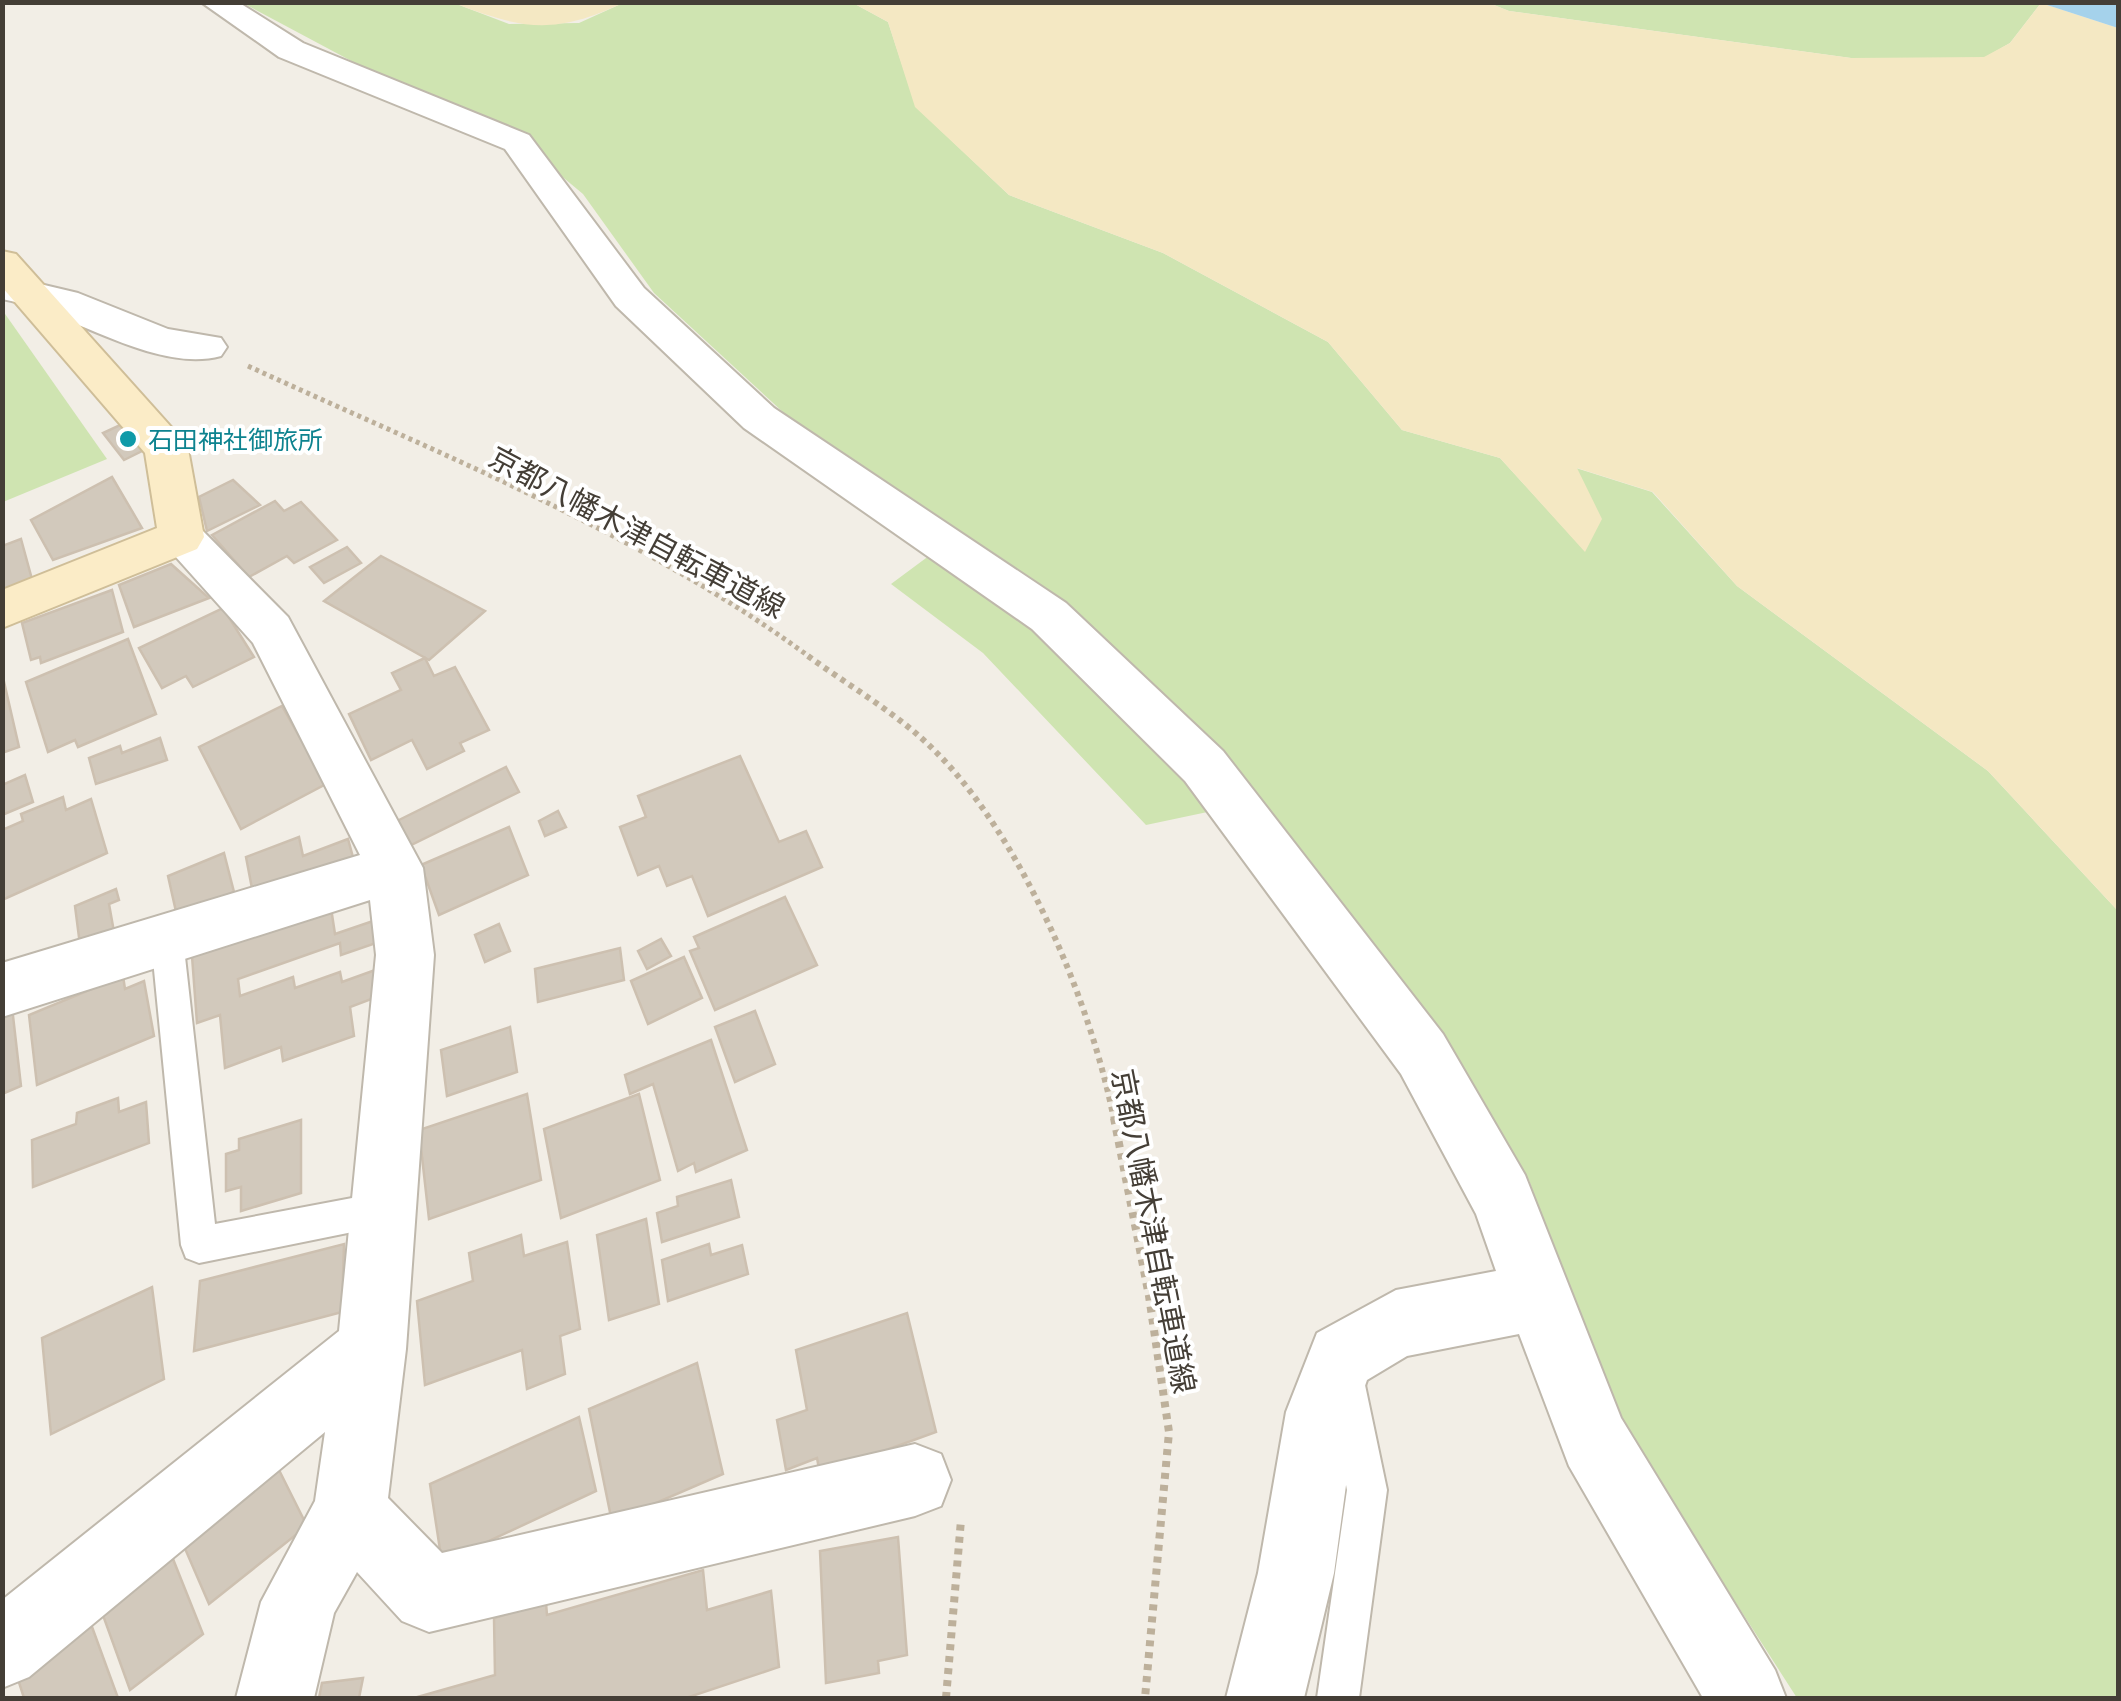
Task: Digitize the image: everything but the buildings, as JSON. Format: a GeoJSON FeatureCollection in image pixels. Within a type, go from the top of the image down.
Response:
{"type":"FeatureCollection","features":[{"type":"Feature","properties":{"kind":"main road"},"geometry":{"type":"LineString","coordinates":[[2,610],[182,537],[166,449],[10,280]]}},
{"type":"Feature","properties":{"kind":"street"},"geometry":{"type":"LineString","coordinates":[[216,2],[291,50],[517,142],[630,296],[759,418],[1048,616],[1190,752],[1422,1054],[1502,1198],[1594,1441],[1748,1698]]}},
{"type":"Feature","properties":{"kind":"street"},"geometry":{"type":"LineString","coordinates":[[10,280],[150,338],[184,347],[207,347]]}},
{"type":"Feature","properties":{"kind":"street"},"geometry":{"type":"LineString","coordinates":[[182,537],[270,630],[395,868],[405,954],[372,1349],[350,1511],[299,1602],[274,1698]]}},
{"type":"Feature","properties":{"kind":"street"},"geometry":{"type":"LineString","coordinates":[[2,990],[395,868]]}},
{"type":"Feature","properties":{"kind":"street"},"geometry":{"type":"LineString","coordinates":[[1265,1698],[1296,1573],[1321,1412],[1341,1357],[1396,1324],[1538,1297]]}},
{"type":"Feature","properties":{"kind":"street"},"geometry":{"type":"LineString","coordinates":[[2,1650],[372,1349]]}},
{"type":"Feature","properties":{"kind":"street"},"geometry":{"type":"LineString","coordinates":[[350,1511],[429,1594],[914,1480]]}},
{"type":"Feature","properties":{"kind":"lane"},"geometry":{"type":"LineString","coordinates":[[167,938],[199,1245],[384,1210]]}},
{"type":"Feature","properties":{"kind":"lane"},"geometry":{"type":"LineString","coordinates":[[1338,1698],[1366,1490],[1341,1357]]}},
{"type":"Feature","properties":{"kind":"path","name":"京都八幡木津自転車道線"},"geometry":{"type":"LineString","coordinates":[[207,347],[543,502],[744,608],[936,752],[998,832],[1051,930],[1094,1044],[1112,1110],[1149,1296],[1168,1432],[1145,1698]]}},
{"type":"Feature","properties":{"kind":"path"},"geometry":{"type":"LineString","coordinates":[[914,1480],[960,1520],[946,1698]]}},
{"type":"Feature","properties":{"kind":"green space"},"geometry":{"type":"Polygon","coordinates":[[[243,3],[454,3],[509,24],[579,23],[623,3],[853,3],[888,22],[916,107],[1009,195],[1163,253],[1328,342],[1402,430],[1500,458],[1585,551],[1576,468],[1652,492],[1737,586],[1988,771],[2118,911],[2118,1698],[1797,1698],[1610,1407],[1529,1180],[1353,918],[1217,810],[1146,825],[983,653],[891,584],[949,541],[810,437],[654,293],[583,194],[505,129],[372,72],[243,3]]]}},
{"type":"Feature","properties":{"kind":"green space"},"geometry":{"type":"Polygon","coordinates":[[[1489,3],[2041,3],[2010,43],[1984,58],[1851,58],[1509,11],[1489,3]]]}},
{"type":"Feature","properties":{"kind":"green space"},"geometry":{"type":"Polygon","coordinates":[[[3,311],[107,459],[2,502],[3,311]]]}},
{"type":"Feature","properties":{"kind":"sand"},"geometry":{"type":"Polygon","coordinates":[[[454,3],[623,3],[577,20],[539,25],[500,19],[454,3]]]}},
{"type":"Feature","properties":{"kind":"sand"},"geometry":{"type":"Polygon","coordinates":[[[853,3],[1489,3],[1509,11],[1851,58],[1984,57],[2010,43],[2041,3],[2118,28],[2118,911],[1988,771],[1737,586],[1653,492],[1577,468],[1602,519],[1585,552],[1500,458],[1402,430],[1328,342],[1163,253],[1009,195],[915,107],[888,22],[853,3]]]}},
{"type":"Feature","properties":{"kind":"water"},"geometry":{"type":"Polygon","coordinates":[[[2041,3],[2118,3],[2118,28],[2041,3]]]}},
{"type":"Feature","properties":{"kind":"place","name":"石田神社御旅所"},"geometry":{"type":"Point","coordinates":[128,439]}}]}
